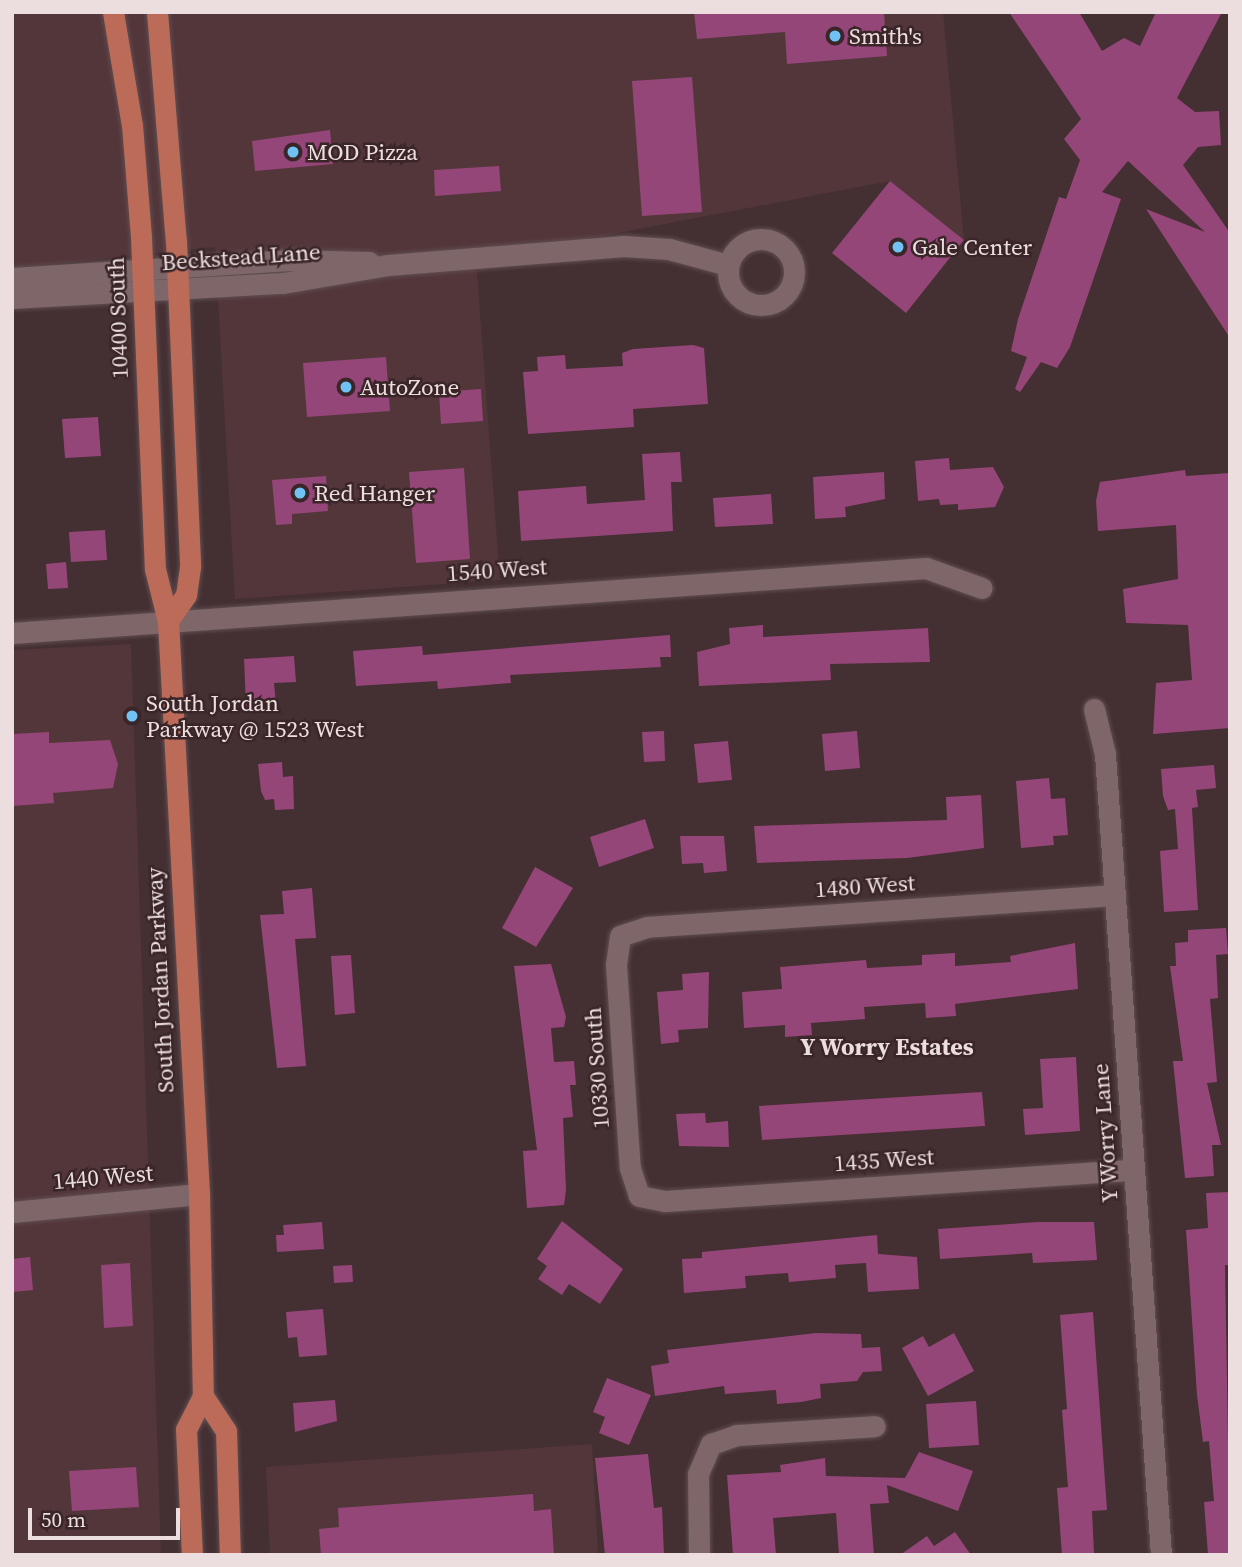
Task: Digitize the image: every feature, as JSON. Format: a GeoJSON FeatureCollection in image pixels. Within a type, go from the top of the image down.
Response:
{"type":"FeatureCollection","features":[{"type":"Feature","properties":{"kind":"main road","name":"10400 South"},"geometry":{"type":"LineString","coordinates":[[113,12],[132,125],[143,280],[156,583],[168,621]]}},
{"type":"Feature","properties":{"kind":"main road"},"geometry":{"type":"LineString","coordinates":[[157,12],[178,267],[190,567],[186,594],[168,621]]}},
{"type":"Feature","properties":{"kind":"main road","name":"South Jordan Parkway"},"geometry":{"type":"LineString","coordinates":[[168,621],[199,1194],[203,1396]]}},
{"type":"Feature","properties":{"kind":"main road"},"geometry":{"type":"LineString","coordinates":[[192,1555],[186,1429],[203,1396],[226,1431],[230,1555]]}},
{"type":"Feature","properties":{"kind":"street","name":"Beckstead Lane"},"geometry":{"type":"LineString","coordinates":[[12,278],[143,280],[178,289],[307,281],[388,265],[624,246],[669,248],[728,265]]}},
{"type":"Feature","properties":{"kind":"street","name":"Beckstead Lane"},"geometry":{"type":"LineString","coordinates":[[12,298],[143,280],[178,267],[320,259],[388,265]]}},
{"type":"Feature","properties":{"kind":"street","name":"1540 West"},"geometry":{"type":"LineString","coordinates":[[12,633],[926,568],[982,588]]}},
{"type":"Feature","properties":{"kind":"street","name":"Y Worry Lane"},"geometry":{"type":"LineString","coordinates":[[1094,709],[1105,754],[1160,1555]]}},
{"type":"Feature","properties":{"kind":"street","name":"1480 West"},"geometry":{"type":"LineString","coordinates":[[620,936],[647,927],[1115,895]]}},
{"type":"Feature","properties":{"kind":"street","name":"10330 South"},"geometry":{"type":"LineString","coordinates":[[620,936],[616,965],[630,1168],[639,1196]]}},
{"type":"Feature","properties":{"kind":"street","name":"1435 West"},"geometry":{"type":"LineString","coordinates":[[639,1196],[664,1202],[1134,1170]]}},
{"type":"Feature","properties":{"kind":"street","name":"1440 West"},"geometry":{"type":"LineString","coordinates":[[12,1212],[199,1194]]}},
{"type":"Feature","properties":{"kind":"street"},"geometry":{"type":"LineString","coordinates":[[699,1555],[698,1474],[710,1444],[737,1435],[874,1426]]}},
{"type":"Feature","properties":{"kind":"shaded area"},"geometry":{"type":"Polygon","coordinates":[[[12,12],[943,12],[964,240],[890,181],[476,260],[500,580],[235,599],[215,247],[12,268],[12,12]]]}},
{"type":"Feature","properties":{"kind":"shaded area"},"geometry":{"type":"Polygon","coordinates":[[[131,644],[161,1555],[12,1555],[12,650],[131,644]]]}},
{"type":"Feature","properties":{"kind":"shaded area"},"geometry":{"type":"Polygon","coordinates":[[[592,1444],[598,1555],[270,1555],[266,1467],[592,1444]]]}},
{"type":"Feature","properties":{"kind":"building","name":"Smith's"},"geometry":{"type":"Polygon","coordinates":[[[694,12],[884,12],[887,56],[787,64],[785,32],[697,39],[694,12]]]}},
{"type":"Feature","properties":{"kind":"building"},"geometry":{"type":"Polygon","coordinates":[[[1009,12],[1079,12],[1102,51],[1124,38],[1140,46],[1156,12],[1222,12],[1177,98],[1195,112],[1219,111],[1221,145],[1198,147],[1183,165],[1230,233],[1230,338],[1146,209],[1205,232],[1128,161],[1102,192],[1121,199],[1070,347],[1057,368],[1041,362],[1020,392],[1015,389],[1027,357],[1011,351],[1018,319],[1059,197],[1066,199],[1080,160],[1064,139],[1081,119],[1009,12]]]}},
{"type":"Feature","properties":{"kind":"building"},"geometry":{"type":"Polygon","coordinates":[[[692,77],[702,212],[642,216],[632,81],[692,77]]]}},
{"type":"Feature","properties":{"kind":"building","name":"MOD Pizza"},"geometry":{"type":"Polygon","coordinates":[[[330,130],[333,164],[255,171],[252,141],[330,130]]]}},
{"type":"Feature","properties":{"kind":"building"},"geometry":{"type":"Polygon","coordinates":[[[499,166],[501,191],[435,196],[434,170],[499,166]]]}},
{"type":"Feature","properties":{"kind":"building","name":"Gale Center"},"geometry":{"type":"Polygon","coordinates":[[[890,181],[964,240],[906,313],[832,253],[890,181]]]}},
{"type":"Feature","properties":{"kind":"building"},"geometry":{"type":"Polygon","coordinates":[[[693,345],[704,348],[708,404],[633,409],[634,427],[528,434],[523,372],[538,371],[537,357],[565,355],[566,369],[623,366],[622,353],[633,349],[693,345]]]}},
{"type":"Feature","properties":{"kind":"building","name":"AutoZone"},"geometry":{"type":"Polygon","coordinates":[[[386,357],[390,411],[307,417],[303,363],[386,357]]]}},
{"type":"Feature","properties":{"kind":"building"},"geometry":{"type":"Polygon","coordinates":[[[481,389],[483,421],[441,424],[439,392],[481,389]]]}},
{"type":"Feature","properties":{"kind":"building"},"geometry":{"type":"Polygon","coordinates":[[[98,417],[101,456],[65,458],[62,419],[98,417]]]}},
{"type":"Feature","properties":{"kind":"building"},"geometry":{"type":"Polygon","coordinates":[[[680,452],[682,482],[671,482],[673,531],[521,541],[518,491],[586,486],[587,504],[645,500],[642,454],[680,452]]]}},
{"type":"Feature","properties":{"kind":"building"},"geometry":{"type":"Polygon","coordinates":[[[949,458],[950,470],[993,467],[1004,487],[995,507],[958,510],[958,504],[940,505],[939,499],[918,501],[915,461],[949,458]]]}},
{"type":"Feature","properties":{"kind":"building"},"geometry":{"type":"Polygon","coordinates":[[[464,468],[470,559],[416,563],[409,472],[464,468]]]}},
{"type":"Feature","properties":{"kind":"building"},"geometry":{"type":"Polygon","coordinates":[[[1185,470],[1186,476],[1230,473],[1230,728],[1153,734],[1156,683],[1192,680],[1188,625],[1126,623],[1123,589],[1178,579],[1176,525],[1098,531],[1096,501],[1100,482],[1185,470]]]}},
{"type":"Feature","properties":{"kind":"building"},"geometry":{"type":"Polygon","coordinates":[[[884,472],[885,499],[845,507],[846,517],[815,519],[813,477],[884,472]]]}},
{"type":"Feature","properties":{"kind":"building","name":"Red Hanger"},"geometry":{"type":"Polygon","coordinates":[[[326,476],[328,511],[292,514],[292,524],[276,525],[272,480],[326,476]]]}},
{"type":"Feature","properties":{"kind":"building"},"geometry":{"type":"Polygon","coordinates":[[[771,494],[773,524],[715,527],[713,498],[771,494]]]}},
{"type":"Feature","properties":{"kind":"building"},"geometry":{"type":"Polygon","coordinates":[[[105,530],[107,560],[71,562],[69,532],[105,530]]]}},
{"type":"Feature","properties":{"kind":"building"},"geometry":{"type":"Polygon","coordinates":[[[66,562],[68,588],[48,589],[46,564],[66,562]]]}},
{"type":"Feature","properties":{"kind":"building"},"geometry":{"type":"Polygon","coordinates":[[[763,625],[763,637],[928,628],[930,662],[830,664],[831,680],[699,686],[697,652],[730,644],[729,628],[763,625]]]}},
{"type":"Feature","properties":{"kind":"building"},"geometry":{"type":"Polygon","coordinates":[[[670,635],[671,657],[660,657],[661,667],[510,675],[511,683],[438,689],[437,681],[356,686],[353,651],[422,646],[423,655],[670,635]]]}},
{"type":"Feature","properties":{"kind":"building"},"geometry":{"type":"Polygon","coordinates":[[[294,656],[296,682],[274,683],[276,704],[246,706],[244,659],[294,656]]]}},
{"type":"Feature","properties":{"kind":"building"},"geometry":{"type":"Polygon","coordinates":[[[664,731],[665,761],[644,762],[642,732],[664,731]]]}},
{"type":"Feature","properties":{"kind":"building"},"geometry":{"type":"Polygon","coordinates":[[[857,731],[860,768],[825,771],[822,734],[857,731]]]}},
{"type":"Feature","properties":{"kind":"building"},"geometry":{"type":"Polygon","coordinates":[[[49,732],[49,743],[110,740],[118,764],[113,788],[53,793],[54,803],[12,806],[12,734],[49,732]]]}},
{"type":"Feature","properties":{"kind":"building"},"geometry":{"type":"Polygon","coordinates":[[[728,741],[732,780],[698,783],[694,744],[728,741]]]}},
{"type":"Feature","properties":{"kind":"building"},"geometry":{"type":"Polygon","coordinates":[[[282,762],[283,777],[293,776],[294,809],[275,810],[274,799],[265,800],[261,791],[258,764],[282,762]]]}},
{"type":"Feature","properties":{"kind":"building"},"geometry":{"type":"Polygon","coordinates":[[[1214,765],[1216,788],[1196,790],[1198,807],[1192,808],[1198,910],[1164,912],[1160,851],[1178,849],[1175,809],[1168,810],[1163,796],[1161,769],[1214,765]]]}},
{"type":"Feature","properties":{"kind":"building"},"geometry":{"type":"Polygon","coordinates":[[[1049,778],[1051,799],[1065,798],[1068,835],[1053,836],[1054,845],[1021,848],[1016,781],[1049,778]]]}},
{"type":"Feature","properties":{"kind":"building"},"geometry":{"type":"Polygon","coordinates":[[[981,795],[984,848],[907,858],[757,863],[754,826],[947,820],[946,797],[981,795]]]}},
{"type":"Feature","properties":{"kind":"building"},"geometry":{"type":"Polygon","coordinates":[[[645,819],[654,848],[599,867],[590,837],[645,819]]]}},
{"type":"Feature","properties":{"kind":"building"},"geometry":{"type":"Polygon","coordinates":[[[680,836],[724,836],[727,871],[704,873],[703,863],[682,864],[680,836]]]}},
{"type":"Feature","properties":{"kind":"building"},"geometry":{"type":"Polygon","coordinates":[[[535,867],[573,888],[536,947],[502,928],[535,867]]]}},
{"type":"Feature","properties":{"kind":"building"},"geometry":{"type":"Polygon","coordinates":[[[312,888],[316,938],[295,939],[306,1066],[277,1068],[260,915],[284,914],[282,891],[312,888]]]}},
{"type":"Feature","properties":{"kind":"building"},"geometry":{"type":"Polygon","coordinates":[[[1226,928],[1228,954],[1216,955],[1218,998],[1210,999],[1217,1082],[1207,1083],[1221,1145],[1212,1145],[1214,1176],[1185,1178],[1173,1061],[1183,1061],[1170,966],[1176,966],[1175,943],[1188,942],[1188,930],[1226,928]]]}},
{"type":"Feature","properties":{"kind":"building"},"geometry":{"type":"Polygon","coordinates":[[[1075,943],[1078,989],[955,1004],[956,1016],[926,1018],[925,1003],[864,1007],[865,1019],[811,1023],[812,1035],[785,1037],[785,1025],[744,1028],[742,992],[782,989],[780,967],[866,960],[867,968],[922,965],[922,955],[955,953],[955,966],[1011,962],[1010,956],[1075,943]]]}},
{"type":"Feature","properties":{"kind":"building"},"geometry":{"type":"Polygon","coordinates":[[[351,955],[355,1013],[335,1015],[331,956],[351,955]]]}},
{"type":"Feature","properties":{"kind":"building"},"geometry":{"type":"Polygon","coordinates":[[[551,964],[566,1017],[564,1027],[551,1028],[554,1062],[574,1061],[576,1085],[570,1085],[573,1117],[563,1118],[566,1190],[564,1205],[527,1208],[523,1151],[537,1150],[514,966],[551,964]]]}},
{"type":"Feature","properties":{"kind":"building"},"geometry":{"type":"Polygon","coordinates":[[[709,972],[708,1028],[678,1030],[679,1042],[661,1044],[657,992],[683,990],[682,974],[709,972]]]}},
{"type":"Feature","properties":{"kind":"building"},"geometry":{"type":"Polygon","coordinates":[[[1076,1057],[1080,1131],[1025,1135],[1023,1109],[1043,1108],[1040,1059],[1076,1057]]]}},
{"type":"Feature","properties":{"kind":"building"},"geometry":{"type":"Polygon","coordinates":[[[982,1092],[985,1126],[762,1140],[759,1106],[982,1092]]]}},
{"type":"Feature","properties":{"kind":"building"},"geometry":{"type":"Polygon","coordinates":[[[705,1113],[706,1123],[728,1121],[729,1147],[679,1146],[676,1114],[705,1113]]]}},
{"type":"Feature","properties":{"kind":"building"},"geometry":{"type":"Polygon","coordinates":[[[1230,1192],[1230,1265],[1225,1265],[1230,1555],[1208,1555],[1204,1502],[1214,1501],[1209,1441],[1203,1442],[1197,1395],[1186,1230],[1208,1228],[1206,1193],[1230,1192]]]}},
{"type":"Feature","properties":{"kind":"building"},"geometry":{"type":"Polygon","coordinates":[[[562,1221],[623,1269],[600,1304],[569,1284],[562,1295],[538,1279],[547,1266],[537,1259],[562,1221]]]}},
{"type":"Feature","properties":{"kind":"building"},"geometry":{"type":"Polygon","coordinates":[[[322,1222],[324,1249],[277,1252],[276,1235],[284,1235],[283,1225],[322,1222]]]}},
{"type":"Feature","properties":{"kind":"building"},"geometry":{"type":"Polygon","coordinates":[[[1038,1222],[1094,1222],[1097,1260],[1033,1263],[1032,1253],[940,1259],[938,1229],[1038,1222]]]}},
{"type":"Feature","properties":{"kind":"building"},"geometry":{"type":"Polygon","coordinates":[[[877,1235],[878,1254],[917,1257],[919,1289],[868,1292],[866,1263],[835,1265],[836,1278],[789,1282],[788,1273],[745,1276],[746,1288],[684,1293],[682,1259],[702,1258],[702,1252],[877,1235]]]}},
{"type":"Feature","properties":{"kind":"building"},"geometry":{"type":"Polygon","coordinates":[[[30,1257],[33,1290],[12,1292],[12,1259],[30,1257]]]}},
{"type":"Feature","properties":{"kind":"building"},"geometry":{"type":"Polygon","coordinates":[[[130,1263],[133,1326],[104,1328],[101,1265],[130,1263]]]}},
{"type":"Feature","properties":{"kind":"building"},"geometry":{"type":"Polygon","coordinates":[[[352,1265],[353,1282],[334,1283],[333,1266],[352,1265]]]}},
{"type":"Feature","properties":{"kind":"building"},"geometry":{"type":"Polygon","coordinates":[[[323,1309],[327,1355],[299,1357],[297,1337],[288,1338],[286,1312],[323,1309]]]}},
{"type":"Feature","properties":{"kind":"building"},"geometry":{"type":"Polygon","coordinates":[[[1093,1312],[1107,1510],[1092,1511],[1094,1553],[1062,1555],[1057,1488],[1068,1487],[1062,1410],[1067,1409],[1060,1315],[1093,1312]]]}},
{"type":"Feature","properties":{"kind":"building"},"geometry":{"type":"Polygon","coordinates":[[[816,1333],[861,1334],[862,1348],[880,1347],[882,1371],[863,1372],[857,1381],[820,1384],[821,1398],[801,1402],[777,1404],[776,1390],[725,1394],[724,1386],[655,1396],[651,1366],[669,1363],[667,1350],[816,1333]]]}},
{"type":"Feature","properties":{"kind":"building"},"geometry":{"type":"Polygon","coordinates":[[[954,1333],[974,1371],[928,1396],[902,1348],[923,1336],[929,1347],[954,1333]]]}},
{"type":"Feature","properties":{"kind":"building"},"geometry":{"type":"Polygon","coordinates":[[[607,1378],[651,1395],[629,1445],[599,1433],[605,1417],[593,1412],[607,1378]]]}},
{"type":"Feature","properties":{"kind":"building"},"geometry":{"type":"Polygon","coordinates":[[[335,1400],[337,1421],[295,1432],[293,1403],[335,1400]]]}},
{"type":"Feature","properties":{"kind":"building"},"geometry":{"type":"Polygon","coordinates":[[[976,1401],[979,1445],[929,1448],[926,1404],[976,1401]]]}},
{"type":"Feature","properties":{"kind":"building"},"geometry":{"type":"Polygon","coordinates":[[[919,1452],[973,1471],[958,1511],[887,1485],[889,1503],[870,1504],[874,1555],[839,1555],[836,1513],[773,1518],[776,1555],[733,1555],[727,1475],[781,1472],[780,1465],[825,1458],[826,1476],[905,1478],[919,1452]]]}},
{"type":"Feature","properties":{"kind":"building"},"geometry":{"type":"Polygon","coordinates":[[[648,1454],[654,1508],[662,1507],[664,1555],[605,1555],[595,1458],[648,1454]]]}},
{"type":"Feature","properties":{"kind":"building"},"geometry":{"type":"Polygon","coordinates":[[[136,1467],[139,1507],[72,1511],[69,1471],[136,1467]]]}},
{"type":"Feature","properties":{"kind":"building"},"geometry":{"type":"Polygon","coordinates":[[[533,1494],[534,1511],[551,1509],[554,1555],[321,1555],[319,1529],[339,1527],[338,1508],[533,1494]]]}},
{"type":"Feature","properties":{"kind":"building"},"geometry":{"type":"Polygon","coordinates":[[[955,1532],[971,1555],[900,1555],[927,1536],[934,1546],[955,1532]]]}},
{"type":"Feature","properties":{"kind":"place","name":"Smith's"},"geometry":{"type":"Point","coordinates":[835,36]}},
{"type":"Feature","properties":{"kind":"place","name":"MOD Pizza"},"geometry":{"type":"Point","coordinates":[293,152]}},
{"type":"Feature","properties":{"kind":"place","name":"Gale Center"},"geometry":{"type":"Point","coordinates":[898,247]}},
{"type":"Feature","properties":{"kind":"place","name":"AutoZone"},"geometry":{"type":"Point","coordinates":[346,387]}},
{"type":"Feature","properties":{"kind":"place","name":"Red Hanger"},"geometry":{"type":"Point","coordinates":[300,493]}},
{"type":"Feature","properties":{"kind":"place","name":"South Jordan Parkway @ 1523 West"},"geometry":{"type":"Point","coordinates":[132,716]}},
{"type":"Feature","properties":{"kind":"district","name":"Y Worry Estates"},"geometry":{"type":"Point","coordinates":[887,1047]}}]}
